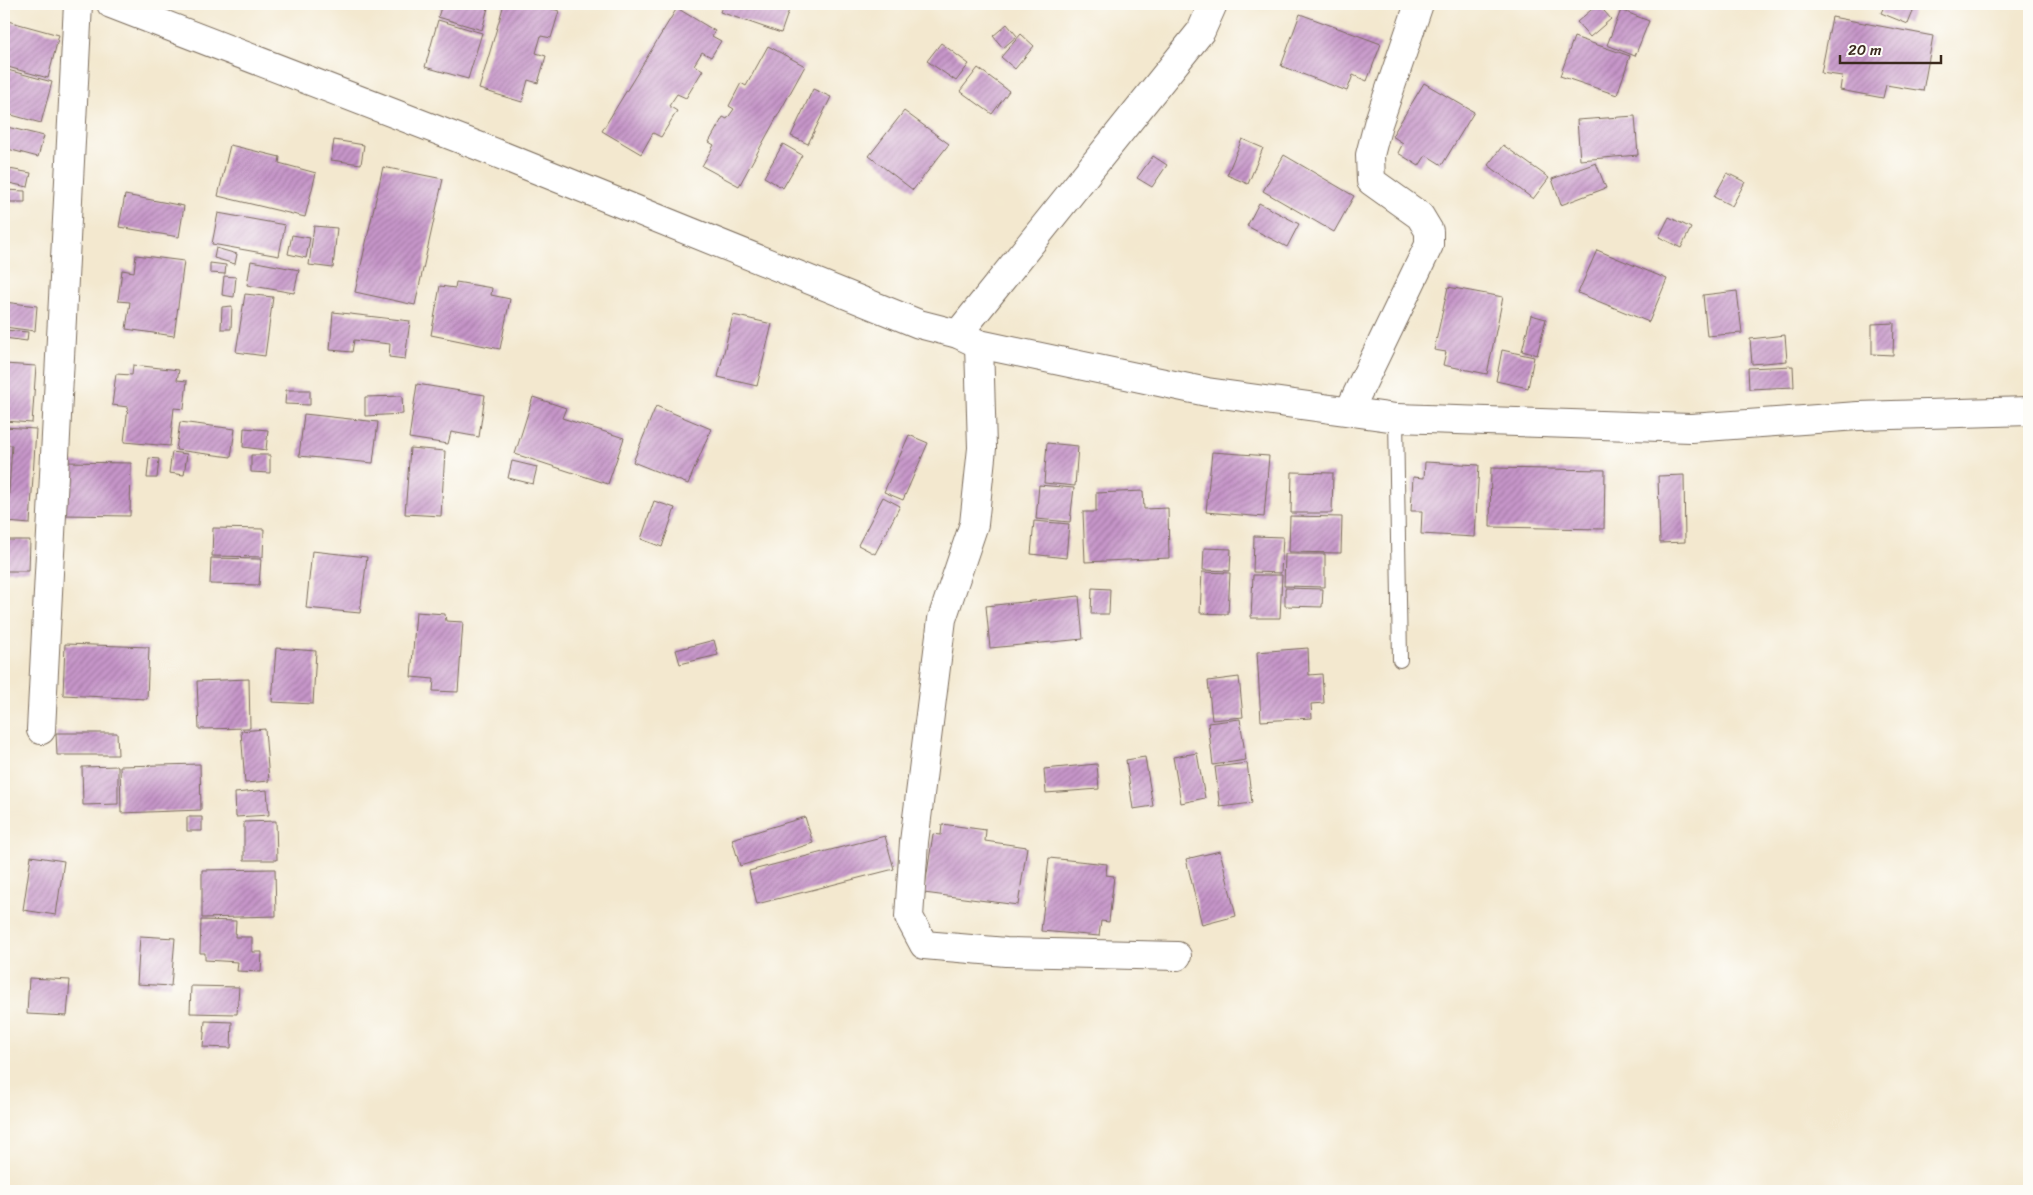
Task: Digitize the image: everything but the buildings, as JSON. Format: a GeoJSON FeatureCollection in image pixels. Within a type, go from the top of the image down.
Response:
{"type":"FeatureCollection","features":[{"type":"Feature","properties":{"kind":"street"},"geometry":{"type":"LineString","coordinates":[[41,730],[78,4]]}},
{"type":"Feature","properties":{"kind":"street"},"geometry":{"type":"LineString","coordinates":[[111,4],[482,147],[919,324],[968,339],[1207,392],[1396,418],[1691,428],[1858,416],[2029,412]]}},
{"type":"Feature","properties":{"kind":"street"},"geometry":{"type":"LineString","coordinates":[[1177,956],[1006,952],[924,945],[909,917],[914,842],[942,620],[974,524],[982,448],[968,339],[1201,31],[1213,4]]}},
{"type":"Feature","properties":{"kind":"street"},"geometry":{"type":"LineString","coordinates":[[1349,412],[1429,245],[1429,231],[1420,216],[1371,181],[1370,155],[1378,124],[1418,4]]}},
{"type":"Feature","properties":{"kind":"lane"},"geometry":{"type":"LineString","coordinates":[[1396,418],[1400,660]]}}]}
